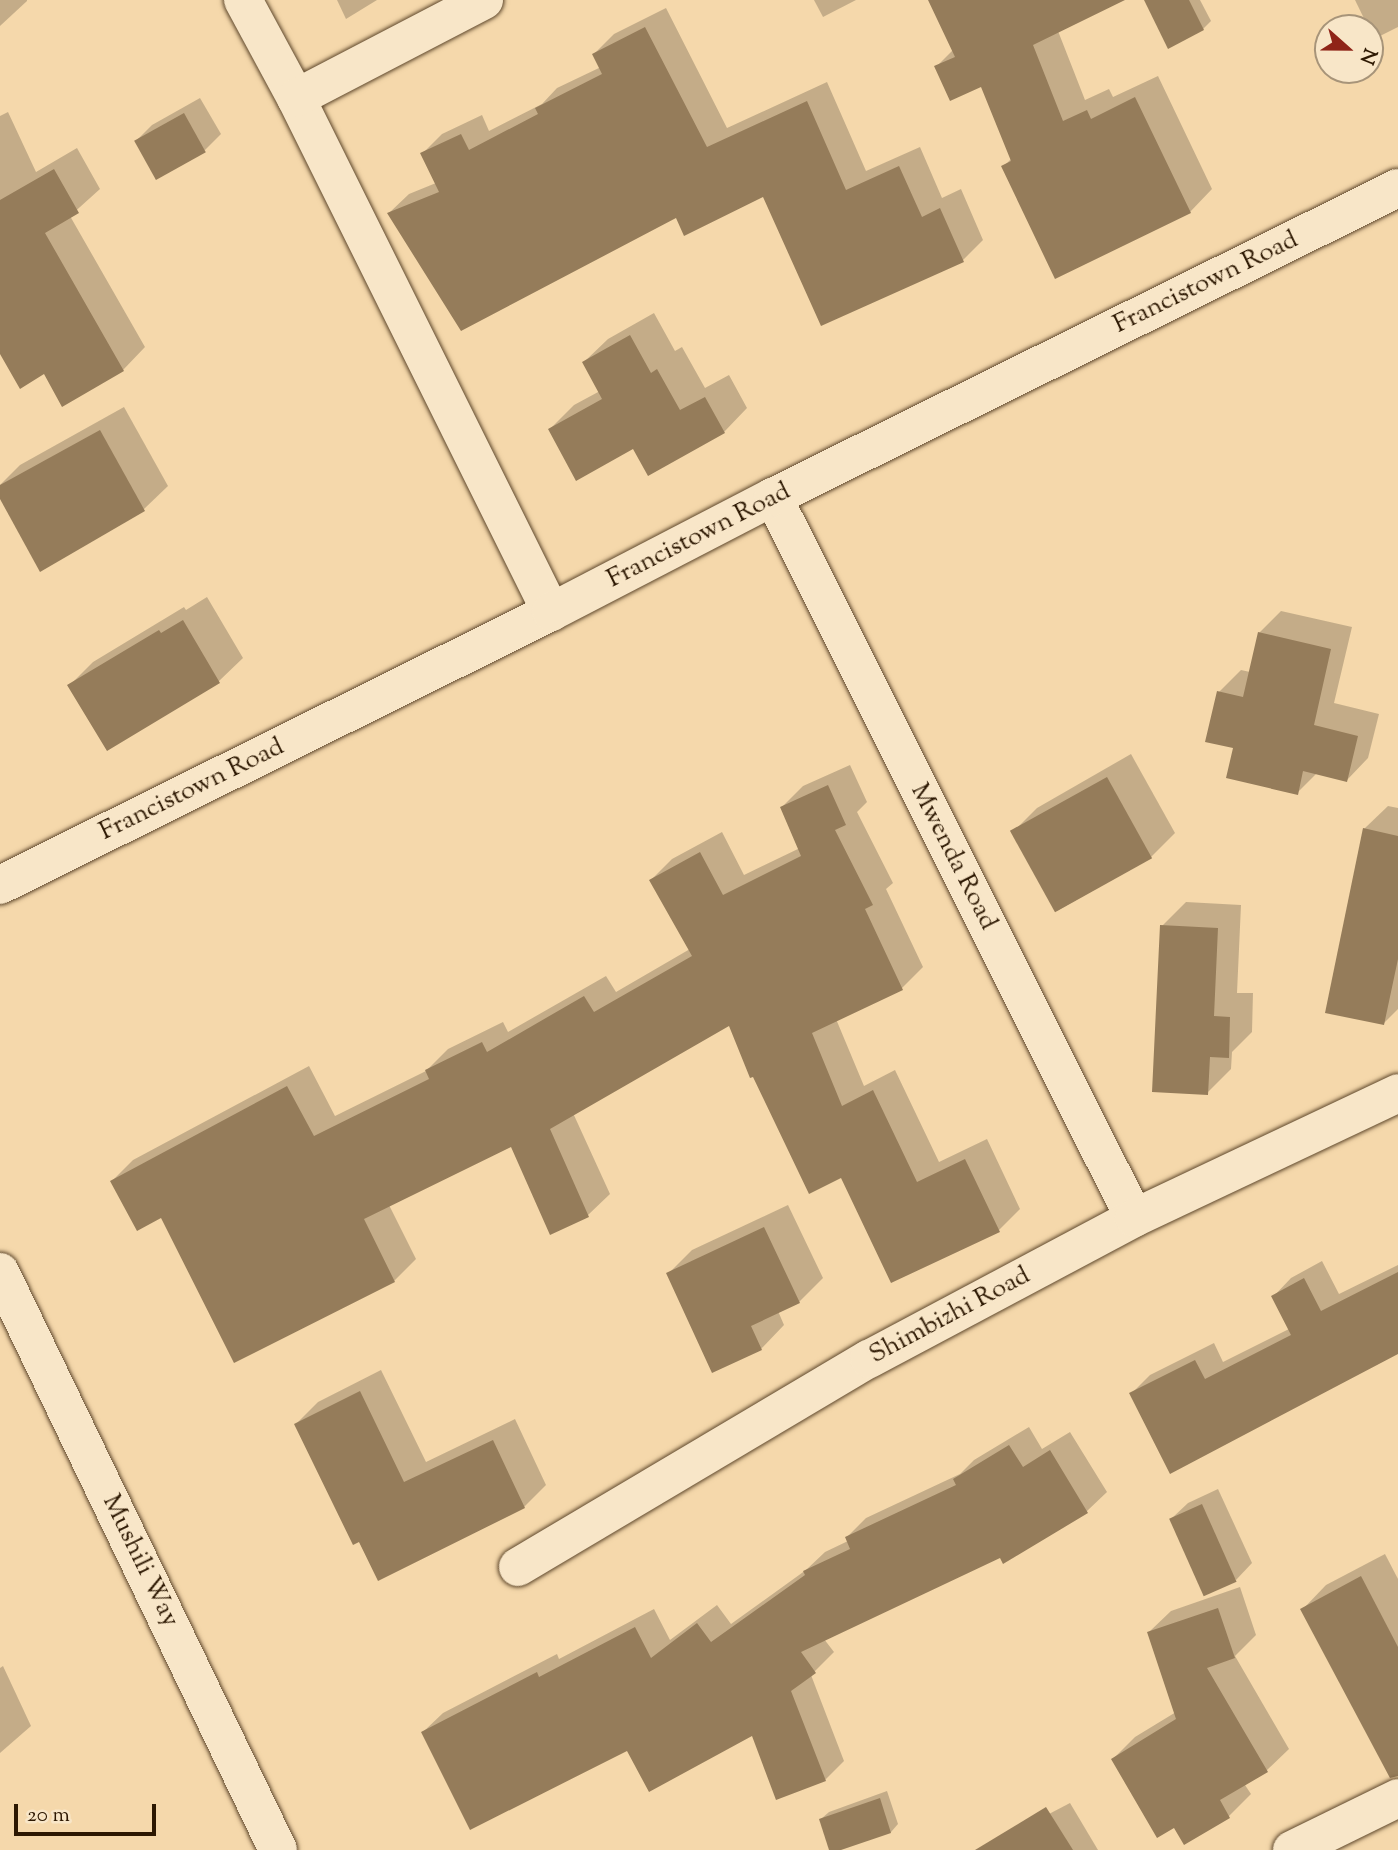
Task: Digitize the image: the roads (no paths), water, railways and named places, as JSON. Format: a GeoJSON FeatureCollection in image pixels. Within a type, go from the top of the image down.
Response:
{"type":"FeatureCollection","features":[{"type":"Feature","properties":{"kind":"street"},"geometry":{"type":"LineString","coordinates":[[243,0],[296,99],[551,612]]}},
{"type":"Feature","properties":{"kind":"street"},"geometry":{"type":"LineString","coordinates":[[296,99],[484,0]]}},
{"type":"Feature","properties":{"kind":"street","name":"Francistown Road"},"geometry":{"type":"LineString","coordinates":[[0,885],[551,612],[773,497],[1398,188]]}},
{"type":"Feature","properties":{"kind":"street","name":"Mwenda Road"},"geometry":{"type":"LineString","coordinates":[[773,497],[1134,1218]]}},
{"type":"Feature","properties":{"kind":"street","name":"Shimbizhi Road"},"geometry":{"type":"LineString","coordinates":[[518,1567],[869,1359],[1134,1218],[1398,1093]]}},
{"type":"Feature","properties":{"kind":"street","name":"Mushili Way"},"geometry":{"type":"LineString","coordinates":[[0,1272],[278,1850]]}},
{"type":"Feature","properties":{"kind":"street"},"geometry":{"type":"LineString","coordinates":[[1292,1850],[1398,1798]]}}]}
